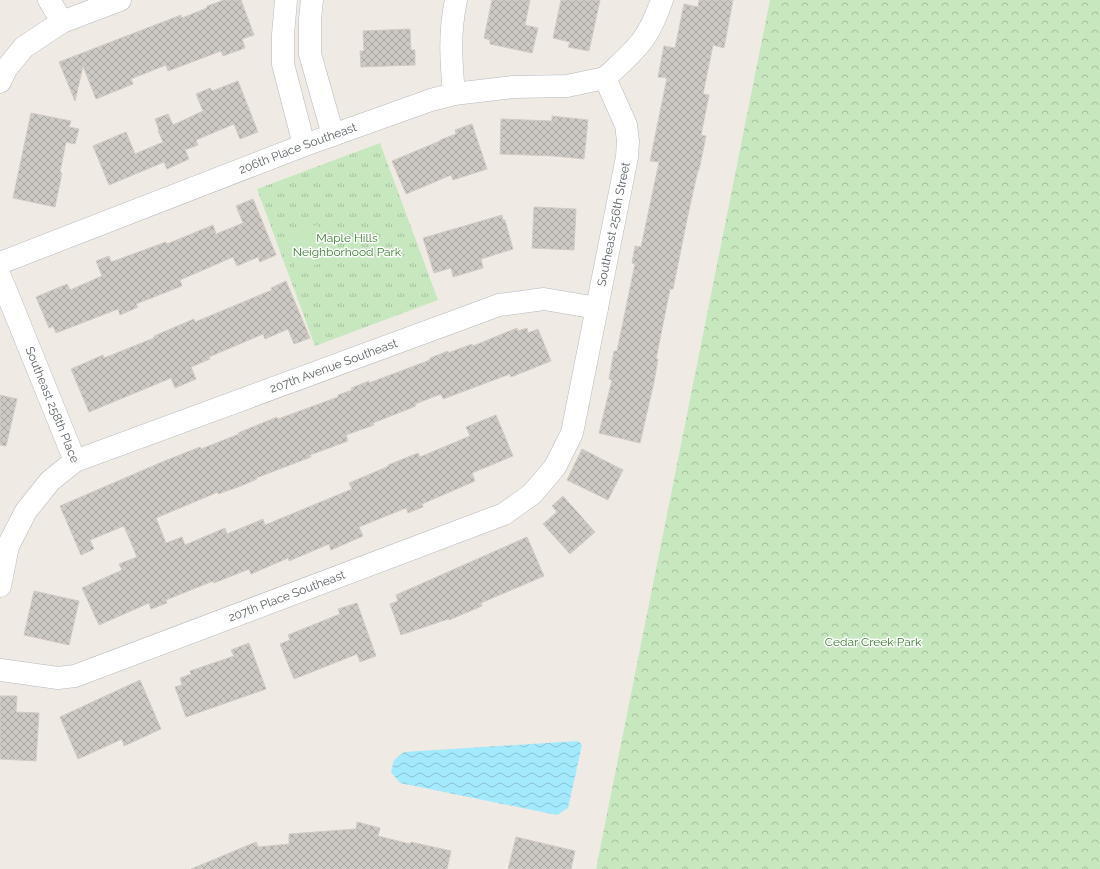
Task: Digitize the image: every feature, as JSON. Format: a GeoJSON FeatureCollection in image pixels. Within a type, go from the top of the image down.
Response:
{"type":"FeatureCollection","features":[{"type":"Feature","properties":{"kind":"street"},"geometry":{"type":"LineString","coordinates":[[49,0],[62,22]]}},
{"type":"Feature","properties":{"kind":"street"},"geometry":{"type":"LineString","coordinates":[[0,82],[6,69],[24,47],[62,22],[120,0]]}},
{"type":"Feature","properties":{"kind":"street"},"geometry":{"type":"LineString","coordinates":[[286,0],[283,34],[283,64],[304,145]]}},
{"type":"Feature","properties":{"kind":"street"},"geometry":{"type":"LineString","coordinates":[[312,0],[310,20],[310,54],[333,135]]}},
{"type":"Feature","properties":{"kind":"street"},"geometry":{"type":"LineString","coordinates":[[454,94],[451,56],[452,21],[456,0]]}},
{"type":"Feature","properties":{"kind":"street"},"geometry":{"type":"LineString","coordinates":[[605,78],[629,56],[642,41],[654,20],[662,0]]}},
{"type":"Feature","properties":{"kind":"street","name":"206th Place Southeast"},"geometry":{"type":"LineString","coordinates":[[0,263],[304,145],[431,100],[454,94],[513,87],[568,86],[605,78]]}},
{"type":"Feature","properties":{"kind":"street","name":"Southeast 256th Street"},"geometry":{"type":"LineString","coordinates":[[556,467],[572,433],[628,158],[626,125],[605,78]]}},
{"type":"Feature","properties":{"kind":"street","name":"Southeast 258th Place"},"geometry":{"type":"LineString","coordinates":[[0,276],[75,461],[50,480],[26,511],[8,546],[0,586]]}},
{"type":"Feature","properties":{"kind":"street","name":"207th Avenue Southeast"},"geometry":{"type":"LineString","coordinates":[[75,461],[499,305],[544,299],[597,308]]}},
{"type":"Feature","properties":{"kind":"street","name":"207th Place Southeast"},"geometry":{"type":"LineString","coordinates":[[0,670],[58,678],[75,676],[504,514],[532,494],[556,467]]}},
{"type":"Feature","properties":{"kind":"green space","name":"Cedar Creek Park"},"geometry":{"type":"Polygon","coordinates":[[[770,0],[1100,0],[1100,869],[596,869],[770,0]]]}},
{"type":"Feature","properties":{"kind":"green space","name":"Maple Hills Neighborhood Park"},"geometry":{"type":"Polygon","coordinates":[[[380,143],[438,300],[315,346],[257,189],[380,143]]]}},
{"type":"Feature","properties":{"kind":"green space"},"geometry":{"type":"Polygon","coordinates":[[[319,224],[320,263],[297,273],[285,237],[319,224]]]}},
{"type":"Feature","properties":{"kind":"water"},"geometry":{"type":"Polygon","coordinates":[[[578,741],[582,745],[568,808],[557,815],[400,783],[391,772],[394,760],[404,752],[578,741]]]}},
{"type":"Feature","properties":{"kind":"building"},"geometry":{"type":"Polygon","coordinates":[[[224,0],[241,0],[254,35],[242,39],[245,48],[223,56],[221,51],[168,71],[166,65],[131,79],[133,84],[96,99],[83,66],[75,101],[59,62],[181,15],[182,18],[224,0]]]}},
{"type":"Feature","properties":{"kind":"building"},"geometry":{"type":"Polygon","coordinates":[[[492,0],[530,0],[525,25],[538,28],[532,53],[490,44],[490,40],[484,38],[492,0]]]}},
{"type":"Feature","properties":{"kind":"building"},"geometry":{"type":"Polygon","coordinates":[[[561,0],[600,0],[589,51],[568,47],[570,42],[553,38],[561,0]]]}},
{"type":"Feature","properties":{"kind":"building"},"geometry":{"type":"Polygon","coordinates":[[[699,0],[733,0],[724,48],[713,45],[703,94],[709,95],[701,135],[706,136],[673,289],[670,289],[656,359],[658,359],[654,382],[640,443],[599,433],[612,380],[609,379],[614,351],[617,351],[635,264],[632,263],[635,246],[641,247],[659,162],[650,161],[667,78],[658,77],[664,46],[675,48],[684,4],[698,7],[699,0]]]}},
{"type":"Feature","properties":{"kind":"building"},"geometry":{"type":"Polygon","coordinates":[[[410,29],[411,50],[415,50],[415,65],[361,67],[360,51],[364,51],[363,31],[410,29]]]}},
{"type":"Feature","properties":{"kind":"building"},"geometry":{"type":"Polygon","coordinates":[[[238,81],[258,132],[240,139],[234,124],[196,140],[198,145],[185,150],[189,159],[167,169],[164,162],[109,185],[93,146],[126,132],[135,154],[163,142],[155,119],[168,114],[173,125],[203,111],[196,94],[210,88],[212,91],[238,81]]]}},
{"type":"Feature","properties":{"kind":"building"},"geometry":{"type":"Polygon","coordinates":[[[31,113],[71,121],[69,127],[79,129],[75,144],[66,142],[60,172],[62,173],[55,207],[13,198],[31,113]]]}},
{"type":"Feature","properties":{"kind":"building"},"geometry":{"type":"Polygon","coordinates":[[[552,116],[588,120],[584,159],[554,156],[500,154],[501,119],[552,121],[552,116]]]}},
{"type":"Feature","properties":{"kind":"building"},"geometry":{"type":"Polygon","coordinates":[[[472,124],[487,169],[453,180],[451,175],[406,194],[392,161],[456,134],[455,130],[472,124]]]}},
{"type":"Feature","properties":{"kind":"building"},"geometry":{"type":"Polygon","coordinates":[[[253,199],[276,255],[260,262],[258,257],[237,266],[233,257],[180,280],[182,286],[136,304],[138,307],[120,315],[118,309],[56,333],[53,326],[49,328],[36,297],[67,284],[70,290],[102,276],[96,261],[109,256],[111,262],[166,242],[167,244],[213,225],[216,234],[243,223],[236,206],[253,199]]]}},
{"type":"Feature","properties":{"kind":"building"},"geometry":{"type":"Polygon","coordinates":[[[534,207],[576,209],[574,250],[532,248],[534,207]]]}},
{"type":"Feature","properties":{"kind":"building"},"geometry":{"type":"Polygon","coordinates":[[[502,215],[503,220],[505,220],[513,249],[481,259],[483,268],[453,277],[451,268],[434,273],[423,238],[502,215]]]}},
{"type":"Feature","properties":{"kind":"building"},"geometry":{"type":"Polygon","coordinates":[[[286,281],[310,338],[294,344],[288,329],[265,339],[263,334],[209,357],[210,359],[191,367],[196,379],[175,388],[171,378],[89,412],[71,369],[103,355],[104,358],[154,338],[154,336],[194,319],[195,322],[272,290],[271,288],[286,281]]]}},
{"type":"Feature","properties":{"kind":"building"},"geometry":{"type":"Polygon","coordinates":[[[517,328],[518,331],[527,328],[528,333],[538,329],[551,361],[511,377],[510,374],[443,399],[441,394],[415,404],[416,406],[373,423],[374,425],[346,435],[348,441],[310,455],[311,457],[256,478],[257,479],[241,486],[218,494],[218,492],[156,518],[166,543],[182,537],[185,545],[225,528],[227,534],[263,519],[265,525],[352,489],[349,483],[389,466],[388,465],[418,453],[420,457],[470,436],[466,427],[496,415],[513,456],[472,473],[475,481],[422,504],[423,507],[408,513],[406,508],[359,527],[363,536],[331,550],[329,544],[289,561],[288,558],[251,574],[249,569],[214,583],[213,581],[166,600],[167,603],[151,609],[149,603],[99,625],[82,588],[122,570],[119,564],[137,557],[124,526],[90,540],[94,549],[81,555],[60,506],[200,447],[201,449],[277,417],[278,419],[338,397],[338,395],[352,390],[351,388],[369,381],[369,383],[430,360],[430,358],[448,351],[448,353],[472,344],[473,346],[517,328]]]}},
{"type":"Feature","properties":{"kind":"building"},"geometry":{"type":"Polygon","coordinates":[[[0,395],[17,399],[6,446],[0,445],[0,395]]]}},
{"type":"Feature","properties":{"kind":"building"},"geometry":{"type":"Polygon","coordinates":[[[582,449],[623,470],[608,500],[567,480],[582,449]]]}},
{"type":"Feature","properties":{"kind":"building"},"geometry":{"type":"Polygon","coordinates":[[[563,496],[595,532],[570,554],[543,524],[557,512],[552,506],[563,496]]]}},
{"type":"Feature","properties":{"kind":"building"},"geometry":{"type":"Polygon","coordinates":[[[527,537],[544,576],[481,603],[482,606],[449,620],[448,619],[401,635],[390,604],[398,601],[396,595],[527,537]]]}},
{"type":"Feature","properties":{"kind":"building"},"geometry":{"type":"Polygon","coordinates":[[[34,591],[79,601],[69,645],[24,635],[34,591]]]}},
{"type":"Feature","properties":{"kind":"building"},"geometry":{"type":"Polygon","coordinates":[[[357,603],[376,656],[360,662],[357,654],[294,679],[280,644],[290,640],[288,635],[340,614],[338,609],[357,603]]]}},
{"type":"Feature","properties":{"kind":"building"},"geometry":{"type":"Polygon","coordinates":[[[249,643],[266,689],[186,717],[175,687],[182,685],[180,678],[191,674],[190,671],[234,656],[231,650],[249,643]]]}},
{"type":"Feature","properties":{"kind":"building"},"geometry":{"type":"Polygon","coordinates":[[[140,680],[161,729],[124,746],[122,739],[78,759],[60,717],[140,680]]]}},
{"type":"Feature","properties":{"kind":"building"},"geometry":{"type":"Polygon","coordinates":[[[0,696],[17,696],[16,712],[39,713],[36,761],[0,759],[0,696]]]}},
{"type":"Feature","properties":{"kind":"building"},"geometry":{"type":"Polygon","coordinates":[[[357,822],[380,828],[378,836],[410,844],[411,842],[451,851],[447,869],[191,869],[256,842],[258,847],[289,844],[289,834],[356,829],[357,822]]]}},
{"type":"Feature","properties":{"kind":"building"},"geometry":{"type":"Polygon","coordinates":[[[516,837],[575,851],[571,869],[508,869],[516,837]]]}}]}
